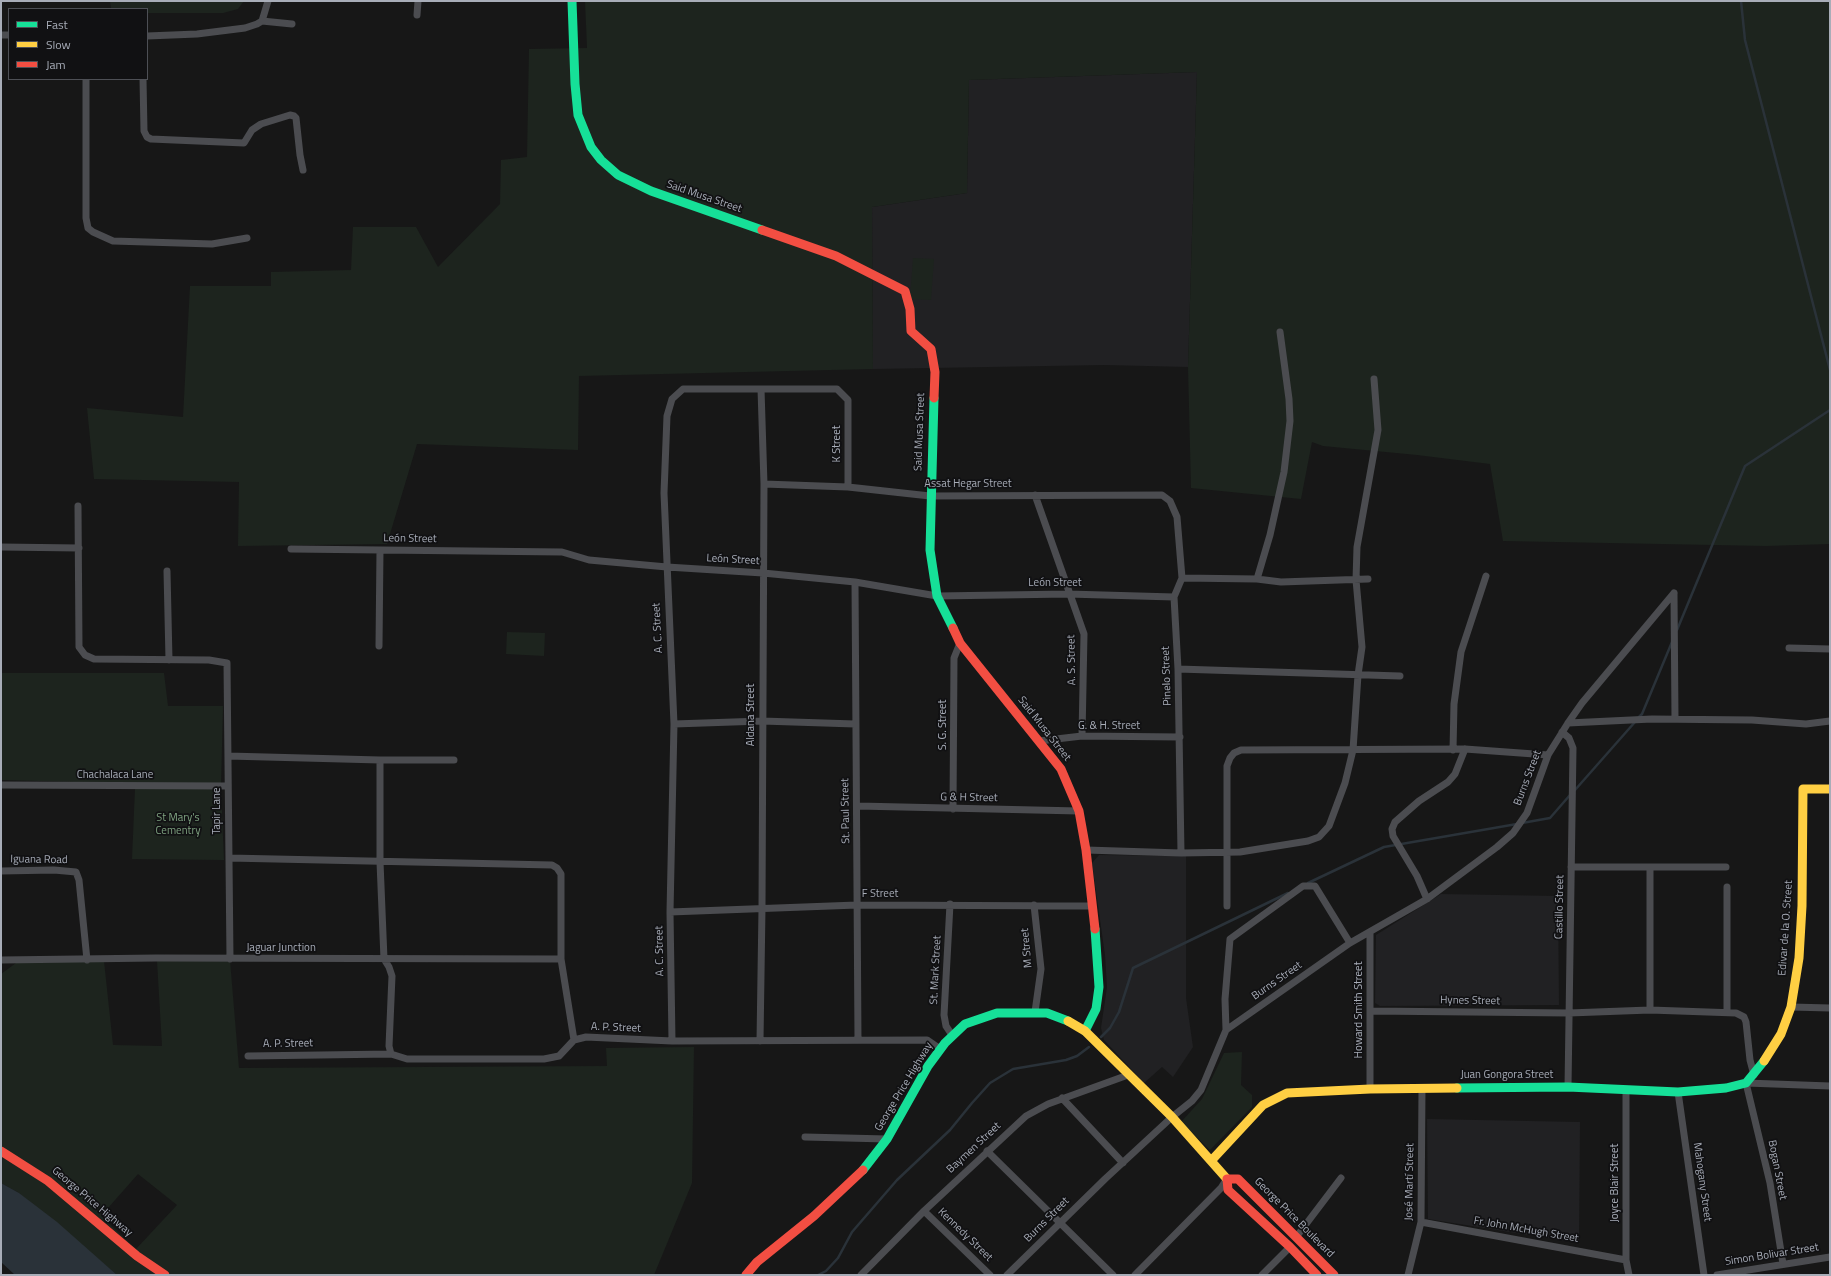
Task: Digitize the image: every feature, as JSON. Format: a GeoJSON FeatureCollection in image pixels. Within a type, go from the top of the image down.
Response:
{"type":"FeatureCollection","features":[{"type":"Feature","properties":{"kind":"main road","name":"Said Musa Street"},"geometry":{"type":"LineString","coordinates":[[572,1],[575,84],[578,115],[591,146],[601,160],[618,175],[651,191],[836,256],[905,291],[910,309],[912,331],[931,350],[934,372],[930,496],[930,550],[937,596],[960,643],[1061,769],[1079,811],[1086,850],[1091,906],[1097,945],[1099,987],[1096,1008],[1085,1032]]}},
{"type":"Feature","properties":{"kind":"main road","name":"Edivar de la O. Street"},"geometry":{"type":"LineString","coordinates":[[1746,1083],[1770,1054],[1781,1034],[1791,1007],[1799,958],[1802,906],[1803,789],[1830,789]]}},
{"type":"Feature","properties":{"kind":"main road","name":"George Price Highway"},"geometry":{"type":"LineString","coordinates":[[746,1275],[757,1262],[814,1216],[865,1168],[887,1139],[940,1049],[952,1035],[965,1024],[986,1016],[1008,1012],[1047,1013],[1068,1021],[1085,1032],[1172,1117],[1228,1179]]}},
{"type":"Feature","properties":{"kind":"main road","name":"Juan Gongora Street"},"geometry":{"type":"LineString","coordinates":[[1211,1161],[1263,1104],[1287,1093],[1370,1088],[1568,1087],[1678,1092],[1726,1088],[1746,1083]]}},
{"type":"Feature","properties":{"kind":"main road","name":"George Price Highway"},"geometry":{"type":"LineString","coordinates":[[1,1151],[48,1181],[137,1256],[165,1275]]}},
{"type":"Feature","properties":{"kind":"main road","name":"George Price Boulevard"},"geometry":{"type":"LineString","coordinates":[[1228,1179],[1238,1179],[1297,1236],[1334,1275]]}},
{"type":"Feature","properties":{"kind":"main road"},"geometry":{"type":"LineString","coordinates":[[1228,1179],[1228,1190],[1290,1247],[1317,1275]]}},
{"type":"Feature","properties":{"kind":"street"},"geometry":{"type":"LineString","coordinates":[[262,21],[268,1]]}},
{"type":"Feature","properties":{"kind":"street"},"geometry":{"type":"LineString","coordinates":[[417,15],[418,1]]}},
{"type":"Feature","properties":{"kind":"street"},"geometry":{"type":"LineString","coordinates":[[148,36],[197,34],[245,28],[262,21],[292,24]]}},
{"type":"Feature","properties":{"kind":"street"},"geometry":{"type":"LineString","coordinates":[[86,80],[86,218],[88,228],[93,232],[113,241],[212,244],[246,238]]}},
{"type":"Feature","properties":{"kind":"street"},"geometry":{"type":"LineString","coordinates":[[143,80],[144,131],[146,137],[151,139],[244,143],[252,130],[261,124],[290,115],[296,118],[303,170]]}},
{"type":"Feature","properties":{"kind":"street"},"geometry":{"type":"LineString","coordinates":[[1257,579],[1270,535],[1284,472],[1289,429],[1289,399],[1280,332]]}},
{"type":"Feature","properties":{"kind":"street"},"geometry":{"type":"LineString","coordinates":[[1086,850],[1228,853],[1308,841],[1324,833],[1329,826],[1345,783],[1353,750],[1358,675],[1362,647],[1356,580],[1357,547],[1378,430],[1374,379]]}},
{"type":"Feature","properties":{"kind":"street","name":"A. C. Street"},"geometry":{"type":"LineString","coordinates":[[672,1041],[670,912],[674,724],[666,567],[664,493],[666,416],[672,399],[683,389],[838,389],[848,400]]}},
{"type":"Feature","properties":{"kind":"street","name":"Aldana Street"},"geometry":{"type":"LineString","coordinates":[[760,1041],[764,484],[762,389]]}},
{"type":"Feature","properties":{"kind":"street","name":"K Street"},"geometry":{"type":"LineString","coordinates":[[848,400],[848,487]]}},
{"type":"Feature","properties":{"kind":"street","name":"Assat Hegar Street"},"geometry":{"type":"LineString","coordinates":[[764,484],[848,487],[930,496],[1162,495],[1170,501]]}},
{"type":"Feature","properties":{"kind":"street","name":"A. S. Street"},"geometry":{"type":"LineString","coordinates":[[1035,495],[1068,594],[1084,634],[1082,736]]}},
{"type":"Feature","properties":{"kind":"street","name":"Pinelo Street"},"geometry":{"type":"LineString","coordinates":[[1170,501],[1177,517],[1182,578],[1174,597],[1180,737],[1181,853]]}},
{"type":"Feature","properties":{"kind":"street"},"geometry":{"type":"LineString","coordinates":[[78,506],[80,647],[85,655],[94,659],[169,660],[167,571]]}},
{"type":"Feature","properties":{"kind":"street"},"geometry":{"type":"LineString","coordinates":[[1,547],[79,548]]}},
{"type":"Feature","properties":{"kind":"street","name":"León Street"},"geometry":{"type":"LineString","coordinates":[[291,549],[562,552],[589,560],[666,567],[763,572],[855,582],[937,596],[1068,594],[1174,597]]}},
{"type":"Feature","properties":{"kind":"street"},"geometry":{"type":"LineString","coordinates":[[379,646],[380,550]]}},
{"type":"Feature","properties":{"kind":"street"},"geometry":{"type":"LineString","coordinates":[[1453,750],[1454,704],[1461,652],[1486,576]]}},
{"type":"Feature","properties":{"kind":"street"},"geometry":{"type":"LineString","coordinates":[[1182,578],[1257,579],[1280,582],[1368,579]]}},
{"type":"Feature","properties":{"kind":"street","name":"St. Paul Street"},"geometry":{"type":"LineString","coordinates":[[855,582],[855,724],[858,806],[858,1040]]}},
{"type":"Feature","properties":{"kind":"street","name":"Burns Street"},"geometry":{"type":"LineString","coordinates":[[1008,1275],[1123,1163],[1172,1117],[1192,1101],[1201,1090],[1226,1030],[1350,943],[1427,898],[1496,847],[1517,828],[1527,813],[1548,755],[1568,723],[1582,703],[1674,593],[1675,719]]}},
{"type":"Feature","properties":{"kind":"street","name":"S. G. Street"},"geometry":{"type":"LineString","coordinates":[[953,808],[954,658],[960,643]]}},
{"type":"Feature","properties":{"kind":"street"},"geometry":{"type":"LineString","coordinates":[[1789,648],[1830,649]]}},
{"type":"Feature","properties":{"kind":"street","name":"Tapir Lane"},"geometry":{"type":"LineString","coordinates":[[169,660],[209,660],[227,663],[230,960]]}},
{"type":"Feature","properties":{"kind":"street"},"geometry":{"type":"LineString","coordinates":[[1178,669],[1400,676]]}},
{"type":"Feature","properties":{"kind":"street"},"geometry":{"type":"LineString","coordinates":[[1568,723],[1652,718],[1752,720],[1806,724],[1830,721]]}},
{"type":"Feature","properties":{"kind":"street"},"geometry":{"type":"LineString","coordinates":[[674,724],[762,722],[855,724]]}},
{"type":"Feature","properties":{"kind":"street","name":"Castillo Street"},"geometry":{"type":"LineString","coordinates":[[1562,732],[1569,738],[1572,748],[1568,1087]]}},
{"type":"Feature","properties":{"kind":"street","name":"G. & H. Street"},"geometry":{"type":"LineString","coordinates":[[1039,741],[1082,736],[1180,737]]}},
{"type":"Feature","properties":{"kind":"street"},"geometry":{"type":"LineString","coordinates":[[1427,898],[1417,876],[1393,836],[1392,829],[1395,822],[1420,801],[1448,782],[1457,769],[1465,749]]}},
{"type":"Feature","properties":{"kind":"street"},"geometry":{"type":"LineString","coordinates":[[1227,906],[1228,766],[1230,758],[1234,752],[1241,750],[1465,749],[1548,755]]}},
{"type":"Feature","properties":{"kind":"street"},"geometry":{"type":"LineString","coordinates":[[228,756],[380,760],[454,760]]}},
{"type":"Feature","properties":{"kind":"street"},"geometry":{"type":"LineString","coordinates":[[380,760],[380,862],[384,959],[392,976],[391,1054]]}},
{"type":"Feature","properties":{"kind":"street","name":"Chachalaca Lane"},"geometry":{"type":"LineString","coordinates":[[1,785],[228,786]]}},
{"type":"Feature","properties":{"kind":"street","name":"G & H Street"},"geometry":{"type":"LineString","coordinates":[[858,806],[1079,811]]}},
{"type":"Feature","properties":{"kind":"street"},"geometry":{"type":"LineString","coordinates":[[229,858],[552,866],[557,868],[561,874],[561,959],[574,1040]]}},
{"type":"Feature","properties":{"kind":"street"},"geometry":{"type":"LineString","coordinates":[[1571,867],[1726,867]]}},
{"type":"Feature","properties":{"kind":"street"},"geometry":{"type":"LineString","coordinates":[[1650,868],[1650,1010]]}},
{"type":"Feature","properties":{"kind":"street","name":"Iguana Road"},"geometry":{"type":"LineString","coordinates":[[1,871],[54,870],[76,872],[79,880],[87,960]]}},
{"type":"Feature","properties":{"kind":"street"},"geometry":{"type":"LineString","coordinates":[[1226,1030],[1225,999],[1230,939],[1303,886],[1315,886],[1350,943]]}},
{"type":"Feature","properties":{"kind":"street"},"geometry":{"type":"LineString","coordinates":[[1726,887],[1727,1012]]}},
{"type":"Feature","properties":{"kind":"street","name":"F Street"},"geometry":{"type":"LineString","coordinates":[[670,912],[857,905],[950,904],[1091,906]]}},
{"type":"Feature","properties":{"kind":"street","name":"St. Mark Street"},"geometry":{"type":"LineString","coordinates":[[950,904],[944,1015],[946,1026],[952,1035]]}},
{"type":"Feature","properties":{"kind":"street","name":"M Street"},"geometry":{"type":"LineString","coordinates":[[1034,906],[1041,969],[1035,1012]]}},
{"type":"Feature","properties":{"kind":"street","name":"Howard Smith Street"},"geometry":{"type":"LineString","coordinates":[[1370,932],[1370,1088]]}},
{"type":"Feature","properties":{"kind":"street","name":"Jaguar Junction"},"geometry":{"type":"LineString","coordinates":[[1,960],[156,958],[230,960],[561,959]]}},
{"type":"Feature","properties":{"kind":"street"},"geometry":{"type":"LineString","coordinates":[[1791,1007],[1830,1008]]}},
{"type":"Feature","properties":{"kind":"street","name":"Hynes Street"},"geometry":{"type":"LineString","coordinates":[[1371,1011],[1569,1012],[1650,1010],[1727,1012],[1740,1014],[1744,1017],[1746,1022],[1750,1060],[1754,1075]]}},
{"type":"Feature","properties":{"kind":"street","name":"A. P. Street"},"geometry":{"type":"LineString","coordinates":[[248,1056],[391,1054],[407,1059],[544,1059],[559,1056],[574,1040],[586,1037],[672,1041],[927,1040],[940,1049]]}},
{"type":"Feature","properties":{"kind":"street","name":"Baymen Street"},"geometry":{"type":"LineString","coordinates":[[864,1274],[924,1211],[1026,1116],[1062,1098],[1128,1075]]}},
{"type":"Feature","properties":{"kind":"street","name":"Juan Gongora Street"},"geometry":{"type":"LineString","coordinates":[[1746,1083],[1830,1086]]}},
{"type":"Feature","properties":{"kind":"street","name":"Bogan Street"},"geometry":{"type":"LineString","coordinates":[[1746,1083],[1770,1183],[1782,1264]]}},
{"type":"Feature","properties":{"kind":"street","name":"José Martí Street"},"geometry":{"type":"LineString","coordinates":[[1408,1275],[1421,1222],[1422,1088]]}},
{"type":"Feature","properties":{"kind":"street","name":"Joyce Blair Street"},"geometry":{"type":"LineString","coordinates":[[1626,1090],[1626,1260],[1629,1275]]}},
{"type":"Feature","properties":{"kind":"street","name":"Mahogany Street"},"geometry":{"type":"LineString","coordinates":[[1678,1092],[1704,1275]]}},
{"type":"Feature","properties":{"kind":"street"},"geometry":{"type":"LineString","coordinates":[[1062,1098],[1123,1163]]}},
{"type":"Feature","properties":{"kind":"street"},"geometry":{"type":"LineString","coordinates":[[805,1137],[887,1139]]}},
{"type":"Feature","properties":{"kind":"street"},"geometry":{"type":"LineString","coordinates":[[987,1151],[1061,1222],[1113,1275]]}},
{"type":"Feature","properties":{"kind":"street"},"geometry":{"type":"LineString","coordinates":[[1297,1236],[1341,1178]]}},
{"type":"Feature","properties":{"kind":"street"},"geometry":{"type":"LineString","coordinates":[[1135,1275],[1221,1188],[1228,1179]]}},
{"type":"Feature","properties":{"kind":"street","name":"Kennedy Street"},"geometry":{"type":"LineString","coordinates":[[924,1211],[990,1275]]}},
{"type":"Feature","properties":{"kind":"street","name":"Fr. John McHugh Street"},"geometry":{"type":"LineString","coordinates":[[1421,1222],[1626,1260]]}},
{"type":"Feature","properties":{"kind":"street"},"geometry":{"type":"LineString","coordinates":[[1262,1275],[1290,1247]]}},
{"type":"Feature","properties":{"kind":"street","name":"Simon Bolivar Street"},"geometry":{"type":"LineString","coordinates":[[1717,1275],[1830,1257]]}},
{"type":"Feature","properties":{"kind":"shaded area"},"geometry":{"type":"Polygon","coordinates":[[[1197,72],[1188,367],[1105,365],[873,369],[872,207],[967,193],[969,80],[1197,72]]]}},
{"type":"Feature","properties":{"kind":"shaded area"},"geometry":{"type":"Polygon","coordinates":[[[1099,855],[1186,856],[1186,998],[1193,1047],[1173,1077],[1162,1067],[1144,1083],[1104,1040],[1101,1028],[1107,987],[1105,955],[1092,863],[1099,855]]]}},
{"type":"Feature","properties":{"kind":"shaded area"},"geometry":{"type":"Polygon","coordinates":[[[1441,894],[1558,896],[1559,1005],[1380,1006],[1375,1003],[1376,935],[1441,894]]]}},
{"type":"Feature","properties":{"kind":"shaded area"},"geometry":{"type":"Polygon","coordinates":[[[1427,1119],[1580,1122],[1579,1243],[1428,1219],[1427,1119]]]}},
{"type":"Feature","properties":{"kind":"shaded area"},"geometry":{"type":"Polygon","coordinates":[[[1,1183],[19,1193],[57,1222],[117,1275],[15,1275],[1,1262],[1,1183]]]}},
{"type":"Feature","properties":{"kind":"green space"},"geometry":{"type":"Polygon","coordinates":[[[110,1],[244,1],[238,9],[223,13],[148,13],[148,8],[111,8],[110,1]]]}},
{"type":"Feature","properties":{"kind":"green space"},"geometry":{"type":"Polygon","coordinates":[[[585,1],[1830,1],[1830,544],[1766,546],[1503,541],[1490,464],[1323,446],[1312,442],[1301,499],[1191,488],[1188,367],[1197,72],[969,80],[967,193],[872,207],[873,369],[579,376],[578,450],[417,444],[387,544],[238,546],[239,482],[94,479],[87,408],[183,417],[190,286],[271,286],[271,272],[351,270],[353,227],[416,227],[438,267],[500,204],[501,160],[527,157],[529,49],[587,48],[585,1]]]}},
{"type":"Feature","properties":{"kind":"green space"},"geometry":{"type":"Polygon","coordinates":[[[913,258],[934,259],[931,300],[910,299],[913,258]]]}},
{"type":"Feature","properties":{"kind":"green space"},"geometry":{"type":"Polygon","coordinates":[[[507,632],[545,633],[544,656],[506,654],[507,632]]]}},
{"type":"Feature","properties":{"kind":"green space"},"geometry":{"type":"Polygon","coordinates":[[[1,673],[164,673],[168,706],[223,706],[221,786],[1,780],[1,673]]]}},
{"type":"Feature","properties":{"kind":"green space","name":"St Mary's Cementry"},"geometry":{"type":"Polygon","coordinates":[[[135,788],[221,789],[224,860],[132,859],[135,788]]]}},
{"type":"Feature","properties":{"kind":"green space"},"geometry":{"type":"Polygon","coordinates":[[[230,960],[239,1068],[607,1066],[606,1048],[694,1047],[692,1183],[654,1275],[117,1275],[19,1193],[1,1183],[1,974],[16,963],[104,961],[113,1045],[162,1046],[157,961],[230,960]],[[138,1174],[101,1216],[136,1249],[177,1205],[138,1174]]]}},
{"type":"Feature","properties":{"kind":"green space"},"geometry":{"type":"Polygon","coordinates":[[[1242,1052],[1241,1085],[1252,1095],[1252,1107],[1210,1150],[1181,1122],[1202,1099],[1224,1053],[1242,1052]]]}},
{"type":"Feature","properties":{"kind":"waterway"},"geometry":{"type":"LineString","coordinates":[[1741,1],[1745,40],[1830,370]]}},
{"type":"Feature","properties":{"kind":"waterway"},"geometry":{"type":"LineString","coordinates":[[1677,630],[1745,466],[1830,410]]}},
{"type":"Feature","properties":{"kind":"waterway"},"geometry":{"type":"LineString","coordinates":[[1638,718],[1642,714],[1672,642]]}},
{"type":"Feature","properties":{"kind":"waterway"},"geometry":{"type":"LineString","coordinates":[[1575,790],[1635,722]]}},
{"type":"Feature","properties":{"kind":"waterway"},"geometry":{"type":"LineString","coordinates":[[1522,823],[1550,818],[1570,795]]}},
{"type":"Feature","properties":{"kind":"waterway"},"geometry":{"type":"LineString","coordinates":[[1308,883],[1384,847],[1517,824]]}},
{"type":"Feature","properties":{"kind":"waterway"},"geometry":{"type":"LineString","coordinates":[[1101,1037],[1110,1028],[1119,1012],[1133,968],[1288,893]]}},
{"type":"Feature","properties":{"kind":"waterway"},"geometry":{"type":"LineString","coordinates":[[818,1275],[826,1271],[838,1258],[852,1232],[897,1180],[950,1130],[990,1083],[1013,1069],[1066,1060],[1077,1056],[1089,1047]]}},
{"type":"Feature","properties":{"kind":"traffic: fast"},"geometry":{"type":"LineString","coordinates":[[572,1],[575,84],[578,115],[591,147],[601,160],[618,175],[651,191],[762,230]]}},
{"type":"Feature","properties":{"kind":"traffic: fast"},"geometry":{"type":"LineString","coordinates":[[934,398],[930,550],[937,596],[953,628]]}},
{"type":"Feature","properties":{"kind":"traffic: fast"},"geometry":{"type":"LineString","coordinates":[[1085,1031],[1096,1009],[1099,987],[1095,929]]}},
{"type":"Feature","properties":{"kind":"traffic: fast"},"geometry":{"type":"LineString","coordinates":[[863,1170],[887,1139],[928,1066],[945,1043],[965,1024],[997,1013],[1047,1013],[1068,1021]]}},
{"type":"Feature","properties":{"kind":"traffic: fast"},"geometry":{"type":"LineString","coordinates":[[1457,1088],[1568,1087],[1678,1092],[1726,1088],[1746,1083],[1764,1061]]}},
{"type":"Feature","properties":{"kind":"traffic: slow"},"geometry":{"type":"LineString","coordinates":[[1764,1061],[1781,1034],[1791,1007],[1799,958],[1802,906],[1803,789],[1830,789]]}},
{"type":"Feature","properties":{"kind":"traffic: slow"},"geometry":{"type":"LineString","coordinates":[[1068,1021],[1085,1031],[1172,1117],[1227,1179]]}},
{"type":"Feature","properties":{"kind":"traffic: slow"},"geometry":{"type":"LineString","coordinates":[[1211,1161],[1263,1105],[1287,1093],[1370,1089],[1457,1088]]}},
{"type":"Feature","properties":{"kind":"traffic: jam"},"geometry":{"type":"LineString","coordinates":[[762,230],[836,256],[905,291],[910,309],[911,331],[931,349],[935,372],[934,398]]}},
{"type":"Feature","properties":{"kind":"traffic: jam"},"geometry":{"type":"LineString","coordinates":[[953,628],[960,643],[1061,769],[1079,811],[1086,850],[1095,929]]}},
{"type":"Feature","properties":{"kind":"traffic: jam"},"geometry":{"type":"LineString","coordinates":[[1,1151],[48,1181],[137,1256],[165,1275]]}},
{"type":"Feature","properties":{"kind":"traffic: jam"},"geometry":{"type":"LineString","coordinates":[[746,1275],[757,1262],[814,1216],[863,1170]]}},
{"type":"Feature","properties":{"kind":"traffic: jam"},"geometry":{"type":"LineString","coordinates":[[1317,1275],[1290,1247],[1228,1190],[1227,1179],[1238,1179],[1334,1275]]}}]}
